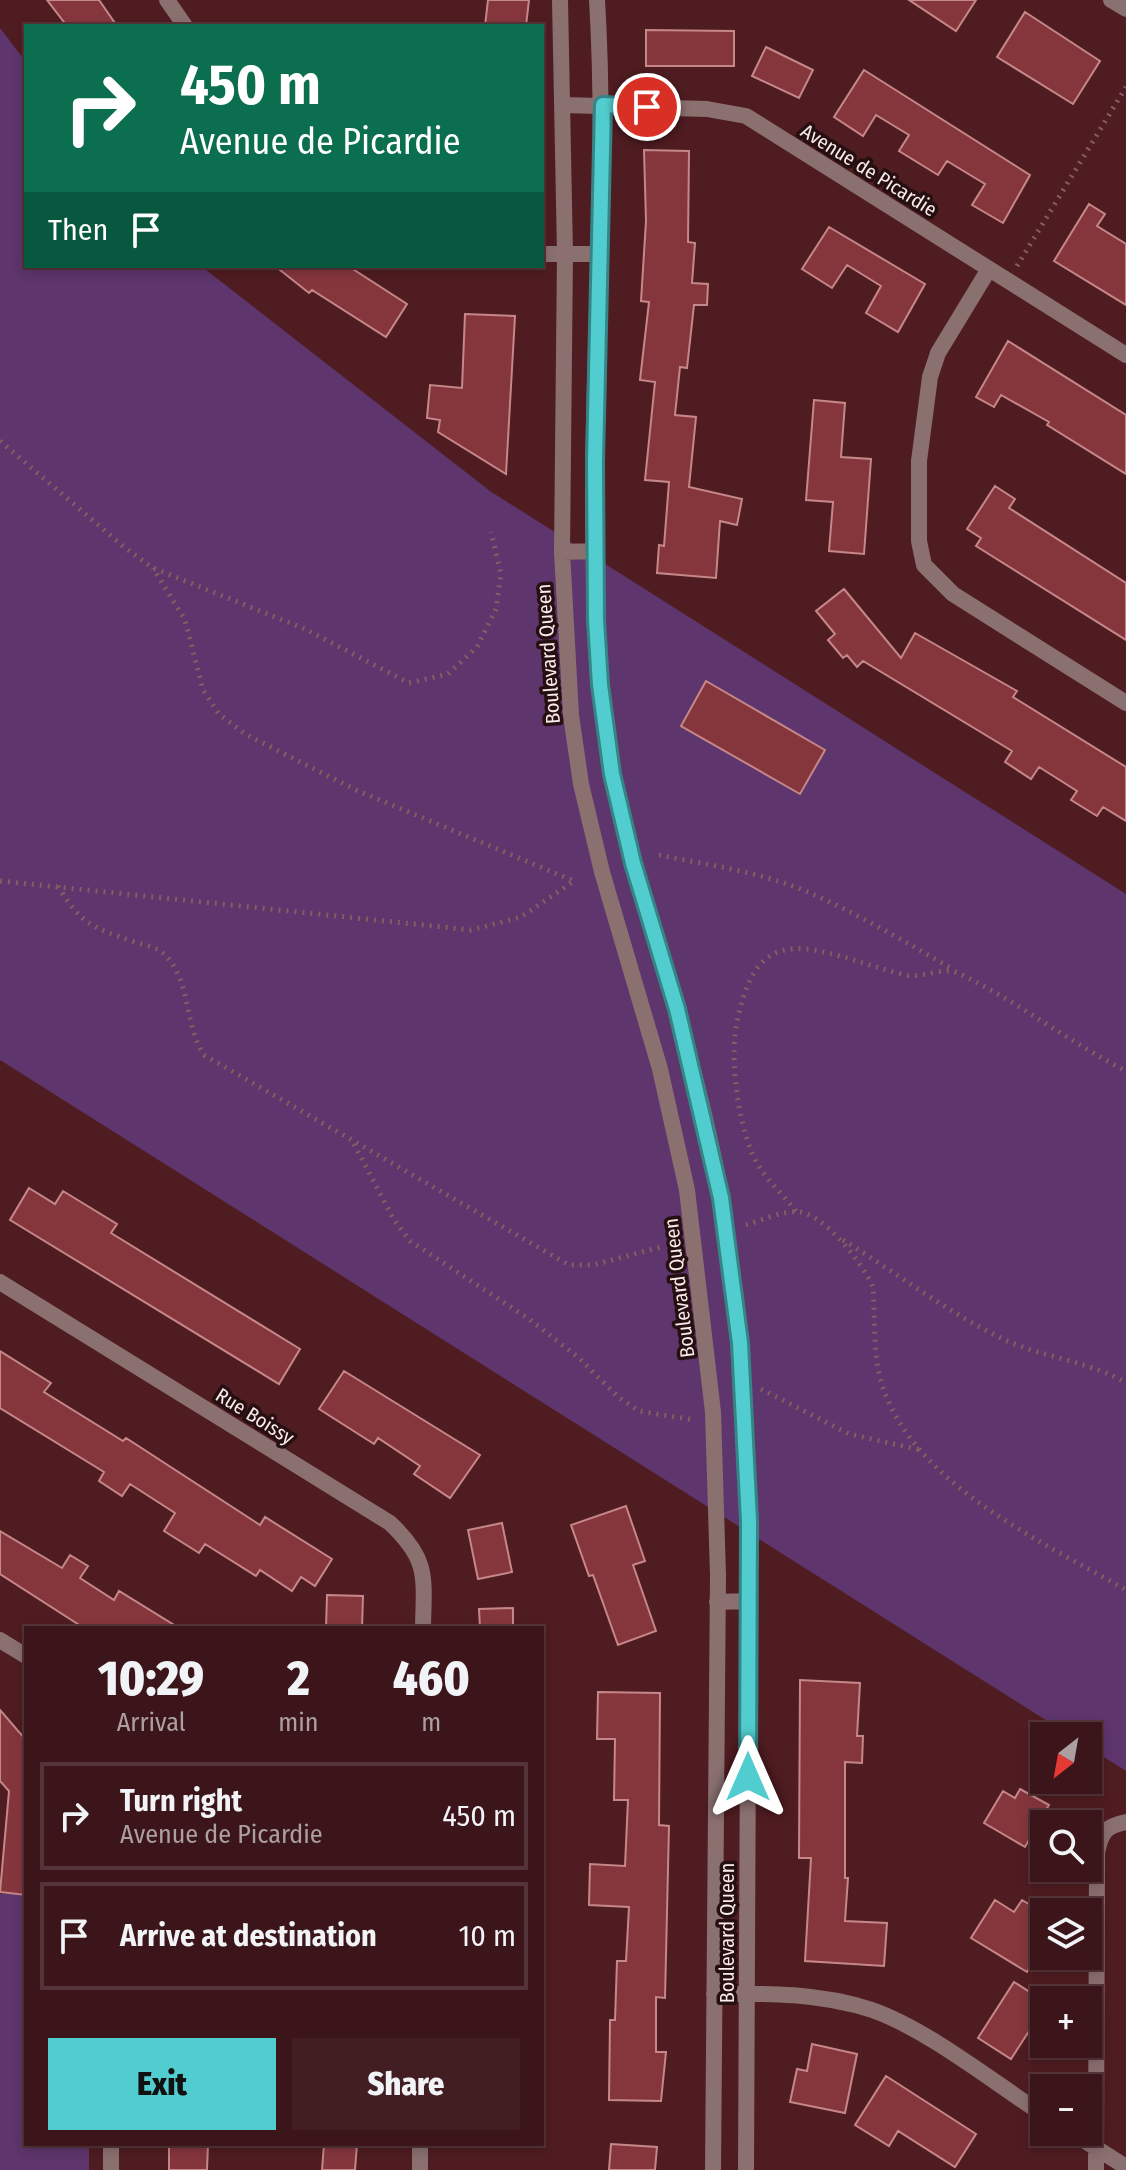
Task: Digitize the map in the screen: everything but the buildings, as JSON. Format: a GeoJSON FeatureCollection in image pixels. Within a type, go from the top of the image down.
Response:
{"type":"FeatureCollection","features":[{"type":"Feature","properties":{"kind":"street"},"geometry":{"type":"LineString","coordinates":[[167,0],[184,24]]}},
{"type":"Feature","properties":{"kind":"street","name":"Boulevard Queen"},"geometry":{"type":"LineString","coordinates":[[560,0],[565,254],[562,552],[569,687],[581,784],[602,872],[660,1069],[697,1253],[713,1412],[717,1602],[713,2170]]}},
{"type":"Feature","properties":{"kind":"street","name":"Boulevard Queen"},"geometry":{"type":"LineString","coordinates":[[597,0],[603,105],[595,551],[600,685],[612,774],[633,863],[677,1009],[721,1198],[740,1343],[749,1601],[746,2170]]}},
{"type":"Feature","properties":{"kind":"street"},"geometry":{"type":"LineString","coordinates":[[1111,0],[1126,9]]}},
{"type":"Feature","properties":{"kind":"street","name":"Avenue de Picardie"},"geometry":{"type":"LineString","coordinates":[[563,105],[707,109],[746,116],[1126,355]]}},
{"type":"Feature","properties":{"kind":"street"},"geometry":{"type":"LineString","coordinates":[[544,254],[599,254]]}},
{"type":"Feature","properties":{"kind":"street"},"geometry":{"type":"LineString","coordinates":[[989,269],[938,353],[930,377],[919,461],[919,541],[924,565],[953,594],[1126,703]]}},
{"type":"Feature","properties":{"kind":"street"},"geometry":{"type":"LineString","coordinates":[[562,552],[595,551]]}},
{"type":"Feature","properties":{"kind":"street","name":"Rue Boissy"},"geometry":{"type":"LineString","coordinates":[[0,1282],[390,1523],[415,1547],[424,1582],[423,1626]]}},
{"type":"Feature","properties":{"kind":"street"},"geometry":{"type":"LineString","coordinates":[[717,1602],[749,1601]]}},
{"type":"Feature","properties":{"kind":"street"},"geometry":{"type":"LineString","coordinates":[[0,1640],[24,1655]]}},
{"type":"Feature","properties":{"kind":"street"},"geometry":{"type":"LineString","coordinates":[[1096,2170],[1097,1853],[1101,1835],[1118,1824]]}},
{"type":"Feature","properties":{"kind":"street"},"geometry":{"type":"LineString","coordinates":[[714,1994],[747,1993],[830,1999],[873,2010],[906,2025],[1030,2106]]}},
{"type":"Feature","properties":{"kind":"street"},"geometry":{"type":"LineString","coordinates":[[111,2146],[111,2170]]}},
{"type":"Feature","properties":{"kind":"street"},"geometry":{"type":"LineString","coordinates":[[420,2146],[420,2170]]}},
{"type":"Feature","properties":{"kind":"street"},"geometry":{"type":"LineString","coordinates":[[1093,2146],[1126,2167]]}},
{"type":"Feature","properties":{"kind":"path"},"geometry":{"type":"LineString","coordinates":[[1008,281],[1126,87]]}},
{"type":"Feature","properties":{"kind":"path"},"geometry":{"type":"LineString","coordinates":[[0,441],[153,568],[305,629],[409,683],[448,674],[477,647],[496,609],[501,574],[491,532]]}},
{"type":"Feature","properties":{"kind":"path"},"geometry":{"type":"LineString","coordinates":[[0,881],[471,930],[521,917],[574,881],[356,790],[245,734],[219,714],[203,690],[185,620],[153,568]]}},
{"type":"Feature","properties":{"kind":"path"},"geometry":{"type":"LineString","coordinates":[[659,855],[730,868],[805,891],[896,936],[1126,1071]]}},
{"type":"Feature","properties":{"kind":"path"},"geometry":{"type":"LineString","coordinates":[[58,886],[75,915],[93,928],[161,951],[180,974],[195,1042],[204,1055],[569,1265],[593,1265],[661,1247]]}},
{"type":"Feature","properties":{"kind":"path"},"geometry":{"type":"LineString","coordinates":[[796,1211],[759,1167],[748,1146],[734,1048],[740,1006],[749,977],[766,957],[782,949],[815,950],[911,976],[955,971]]}},
{"type":"Feature","properties":{"kind":"path"},"geometry":{"type":"LineString","coordinates":[[354,1143],[394,1220],[410,1241],[529,1319],[579,1358],[618,1397],[639,1411],[695,1420]]}},
{"type":"Feature","properties":{"kind":"path"},"geometry":{"type":"LineString","coordinates":[[746,1225],[796,1211],[808,1214],[833,1234],[1000,1337],[1037,1354],[1101,1372],[1126,1383]]}},
{"type":"Feature","properties":{"kind":"path"},"geometry":{"type":"LineString","coordinates":[[833,1234],[868,1274],[873,1287],[879,1372],[889,1401],[921,1450],[974,1501],[1126,1590]]}},
{"type":"Feature","properties":{"kind":"path"},"geometry":{"type":"LineString","coordinates":[[765,1389],[849,1434],[921,1450]]}},
{"type":"Feature","properties":{"kind":"shaded area"},"geometry":{"type":"Polygon","coordinates":[[[0,28],[24,59],[24,268],[204,268],[490,491],[1126,894],[1126,1771],[1102,1756],[1102,1722],[1049,1722],[0,1060],[0,28]]]}},
{"type":"Feature","properties":{"kind":"shaded area"},"geometry":{"type":"Polygon","coordinates":[[[0,1894],[24,1894],[24,2146],[89,2146],[89,2170],[0,2170],[0,1894]]]}},
{"type":"Feature","properties":{"kind":"route"},"geometry":{"type":"LineString","coordinates":[[647,107],[603,105],[595,461],[596,620],[600,685],[612,774],[633,863],[677,1009],[721,1198],[740,1343],[749,1521],[748,1777]]}}]}
